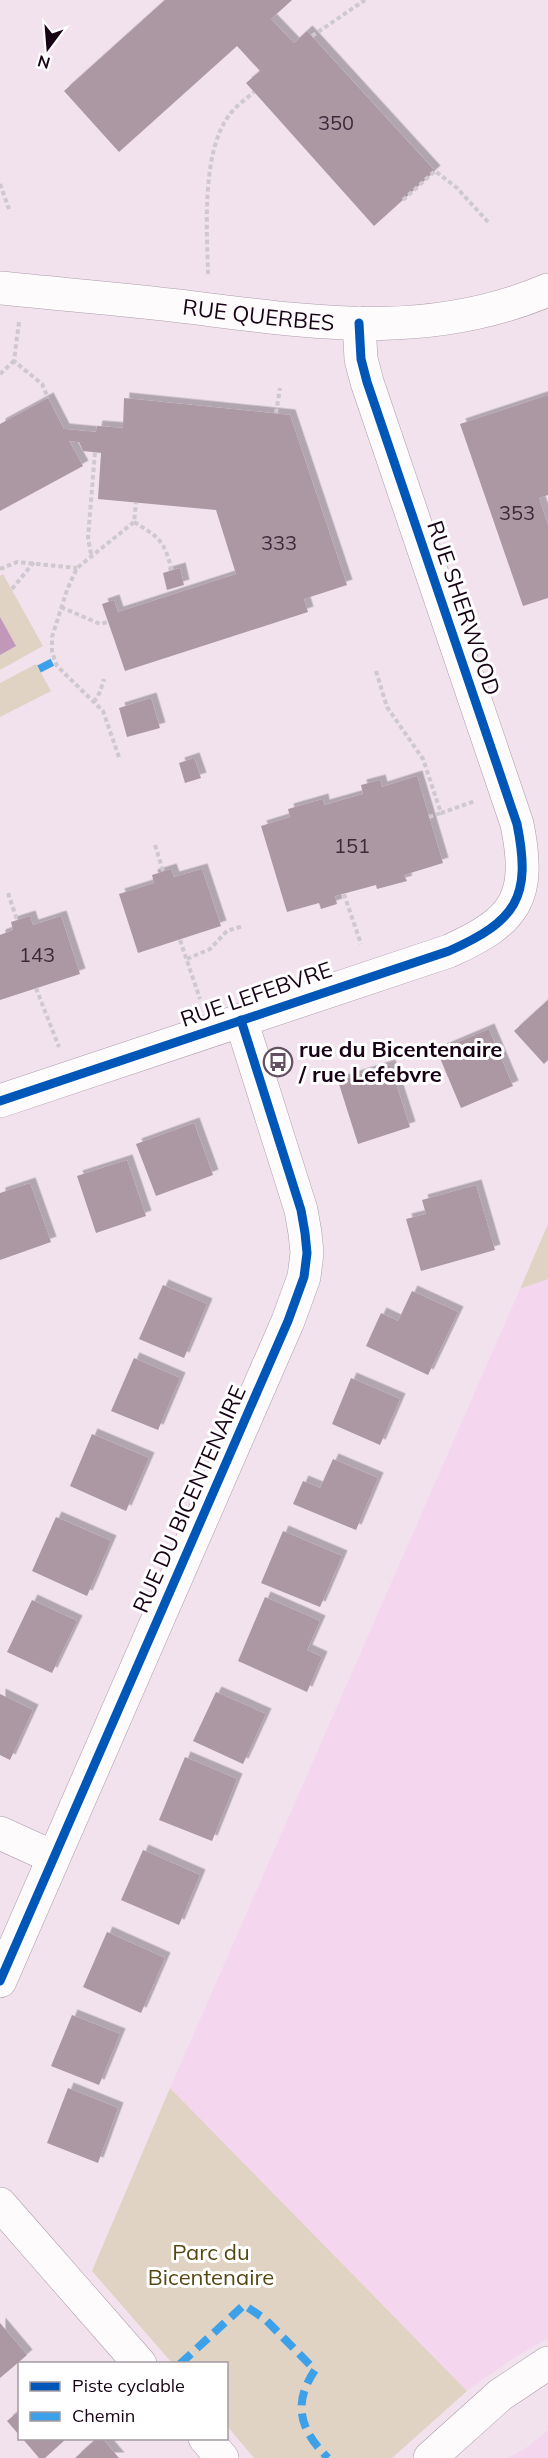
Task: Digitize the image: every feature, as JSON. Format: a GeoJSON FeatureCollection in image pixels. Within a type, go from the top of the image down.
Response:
{"type":"FeatureCollection","features":[{"type":"Feature","properties":{"kind":"street","name":"RUE QUERBES"},"geometry":{"type":"LineString","coordinates":[[0,288],[308,320],[397,325],[459,317],[511,304],[548,290]]}},
{"type":"Feature","properties":{"kind":"street","name":"RUE SHERWOOD"},"geometry":{"type":"LineString","coordinates":[[359,323],[361,359],[367,382],[517,824],[522,876],[513,905]]}},
{"type":"Feature","properties":{"kind":"street","name":"RUE LEFEBVRE"},"geometry":{"type":"LineString","coordinates":[[0,1101],[448,951],[490,931],[513,905]]}},
{"type":"Feature","properties":{"kind":"street","name":"RUE DU BICENTENAIRE"},"geometry":{"type":"LineString","coordinates":[[0,1982],[288,1321],[304,1277],[307,1253],[301,1210],[241,1020]]}},
{"type":"Feature","properties":{"kind":"street"},"geometry":{"type":"LineString","coordinates":[[0,1833],[53,1857]]}},
{"type":"Feature","properties":{"kind":"street"},"geometry":{"type":"LineString","coordinates":[[0,2205],[138,2362]]}},
{"type":"Feature","properties":{"kind":"street"},"geometry":{"type":"LineString","coordinates":[[430,2458],[500,2395],[548,2363]]}},
{"type":"Feature","properties":{"kind":"street"},"geometry":{"type":"LineString","coordinates":[[206,2440],[222,2458]]}},
{"type":"Feature","properties":{"kind":"path"},"geometry":{"type":"LineString","coordinates":[[312,36],[365,0]]}},
{"type":"Feature","properties":{"kind":"path"},"geometry":{"type":"LineString","coordinates":[[208,281],[207,202],[212,158],[220,132],[230,114],[254,92]]}},
{"type":"Feature","properties":{"kind":"path"},"geometry":{"type":"LineString","coordinates":[[403,200],[435,171],[457,189],[488,222]]}},
{"type":"Feature","properties":{"kind":"path"},"geometry":{"type":"LineString","coordinates":[[0,184],[9,209]]}},
{"type":"Feature","properties":{"kind":"path"},"geometry":{"type":"LineString","coordinates":[[0,374],[14,361],[20,319]]}},
{"type":"Feature","properties":{"kind":"path"},"geometry":{"type":"LineString","coordinates":[[14,361],[42,384],[48,398]]}},
{"type":"Feature","properties":{"kind":"path"},"geometry":{"type":"LineString","coordinates":[[276,413],[280,388]]}},
{"type":"Feature","properties":{"kind":"path"},"geometry":{"type":"LineString","coordinates":[[92,555],[88,538],[95,452]]}},
{"type":"Feature","properties":{"kind":"path"},"geometry":{"type":"LineString","coordinates":[[119,757],[103,711],[57,666],[52,652],[52,637],[77,568],[134,522],[136,503]]}},
{"type":"Feature","properties":{"kind":"path"},"geometry":{"type":"LineString","coordinates":[[134,522],[159,538],[165,546],[172,570]]}},
{"type":"Feature","properties":{"kind":"path"},"geometry":{"type":"LineString","coordinates":[[0,569],[17,562],[77,568]]}},
{"type":"Feature","properties":{"kind":"path"},"geometry":{"type":"LineString","coordinates":[[12,589],[34,562]]}},
{"type":"Feature","properties":{"kind":"path"},"geometry":{"type":"LineString","coordinates":[[61,607],[100,624],[108,622]]}},
{"type":"Feature","properties":{"kind":"path"},"geometry":{"type":"LineString","coordinates":[[376,671],[387,707],[423,759],[441,813]]}},
{"type":"Feature","properties":{"kind":"path"},"geometry":{"type":"LineString","coordinates":[[94,702],[104,679]]}},
{"type":"Feature","properties":{"kind":"path"},"geometry":{"type":"LineString","coordinates":[[429,817],[481,798]]}},
{"type":"Feature","properties":{"kind":"path"},"geometry":{"type":"LineString","coordinates":[[155,845],[163,871]]}},
{"type":"Feature","properties":{"kind":"path"},"geometry":{"type":"LineString","coordinates":[[8,893],[17,920]]}},
{"type":"Feature","properties":{"kind":"path"},"geometry":{"type":"LineString","coordinates":[[344,894],[363,952]]}},
{"type":"Feature","properties":{"kind":"path"},"geometry":{"type":"LineString","coordinates":[[187,959],[210,950],[227,931],[243,926]]}},
{"type":"Feature","properties":{"kind":"path"},"geometry":{"type":"LineString","coordinates":[[180,940],[202,1005]]}},
{"type":"Feature","properties":{"kind":"path"},"geometry":{"type":"LineString","coordinates":[[36,988],[62,1053]]}},
{"type":"Feature","properties":{"kind":"shaded area"},"geometry":{"type":"Polygon","coordinates":[[[0,617],[16,646],[0,655],[0,617]]]}},
{"type":"Feature","properties":{"kind":"shaded area"},"geometry":{"type":"Polygon","coordinates":[[[548,1279],[548,2338],[512,2359],[467,2391],[170,2088],[520,1289],[548,1279]]]}},
{"type":"Feature","properties":{"kind":"shaded area"},"geometry":{"type":"Polygon","coordinates":[[[548,2430],[548,2458],[508,2458],[529,2446],[548,2430]]]}},
{"type":"Feature","properties":{"kind":"green space"},"geometry":{"type":"Polygon","coordinates":[[[3,574],[43,646],[0,670],[0,576],[3,574]]]}},
{"type":"Feature","properties":{"kind":"green space"},"geometry":{"type":"Polygon","coordinates":[[[36,664],[51,691],[0,717],[0,683],[36,664]]]}},
{"type":"Feature","properties":{"kind":"green space"},"geometry":{"type":"Polygon","coordinates":[[[548,1224],[548,1279],[520,1289],[548,1224]]]}},
{"type":"Feature","properties":{"kind":"green space","name":"Parc du Bicentenaire"},"geometry":{"type":"Polygon","coordinates":[[[170,2088],[467,2391],[392,2458],[254,2458],[228,2427],[228,2362],[171,2362],[92,2271],[170,2088]]]}},
{"type":"Feature","properties":{"kind":"building"},"geometry":{"type":"Polygon","coordinates":[[[165,0],[292,0],[271,19],[294,43],[307,31],[435,171],[374,226],[246,83],[260,71],[237,46],[119,152],[64,91],[165,0]]]}},
{"type":"Feature","properties":{"kind":"building"},"geometry":{"type":"Polygon","coordinates":[[[548,395],[548,495],[539,498],[548,525],[548,598],[523,606],[460,424],[548,395]]]}},
{"type":"Feature","properties":{"kind":"building"},"geometry":{"type":"Polygon","coordinates":[[[48,398],[64,429],[96,432],[97,426],[123,428],[124,398],[290,415],[347,585],[304,599],[308,612],[125,671],[102,604],[114,600],[118,612],[236,574],[216,510],[98,499],[101,453],[83,451],[79,442],[69,441],[83,466],[0,511],[0,424],[48,398]]]}},
{"type":"Feature","properties":{"kind":"building"},"geometry":{"type":"Polygon","coordinates":[[[180,568],[184,585],[167,590],[163,573],[180,568]]]}},
{"type":"Feature","properties":{"kind":"building"},"geometry":{"type":"Polygon","coordinates":[[[151,698],[160,728],[127,737],[119,708],[151,698]]]}},
{"type":"Feature","properties":{"kind":"building"},"geometry":{"type":"Polygon","coordinates":[[[194,758],[201,778],[185,783],[179,763],[194,758]]]}},
{"type":"Feature","properties":{"kind":"building"},"geometry":{"type":"Polygon","coordinates":[[[417,776],[443,863],[404,875],[407,881],[377,889],[376,885],[335,896],[337,904],[321,909],[319,903],[287,912],[261,826],[290,817],[288,809],[323,799],[324,805],[363,794],[361,785],[380,780],[382,787],[417,776]]]}},
{"type":"Feature","properties":{"kind":"building"},"geometry":{"type":"Polygon","coordinates":[[[171,869],[174,877],[202,869],[221,926],[138,953],[119,894],[154,883],[152,875],[171,869]]]}},
{"type":"Feature","properties":{"kind":"building"},"geometry":{"type":"Polygon","coordinates":[[[30,916],[33,925],[61,916],[80,974],[0,1000],[0,935],[13,930],[11,922],[30,916]]]}},
{"type":"Feature","properties":{"kind":"building"},"geometry":{"type":"Polygon","coordinates":[[[548,1000],[548,1060],[544,1064],[514,1031],[548,1000]]]}},
{"type":"Feature","properties":{"kind":"building"},"geometry":{"type":"Polygon","coordinates":[[[489,1029],[513,1086],[461,1108],[437,1051],[489,1029]]]}},
{"type":"Feature","properties":{"kind":"building"},"geometry":{"type":"Polygon","coordinates":[[[390,1065],[410,1127],[358,1144],[338,1081],[390,1065]]]}},
{"type":"Feature","properties":{"kind":"building"},"geometry":{"type":"Polygon","coordinates":[[[194,1123],[213,1175],[156,1196],[136,1144],[194,1123]]]}},
{"type":"Feature","properties":{"kind":"building"},"geometry":{"type":"Polygon","coordinates":[[[127,1160],[146,1216],[96,1233],[77,1176],[127,1160]]]}},
{"type":"Feature","properties":{"kind":"building"},"geometry":{"type":"Polygon","coordinates":[[[30,1183],[51,1242],[0,1260],[0,1193],[30,1183]]]}},
{"type":"Feature","properties":{"kind":"building"},"geometry":{"type":"Polygon","coordinates":[[[476,1185],[495,1250],[421,1271],[406,1219],[426,1214],[422,1200],[476,1185]]]}},
{"type":"Feature","properties":{"kind":"building"},"geometry":{"type":"Polygon","coordinates":[[[163,1285],[207,1304],[184,1358],[139,1339],[163,1285]]]}},
{"type":"Feature","properties":{"kind":"building"},"geometry":{"type":"Polygon","coordinates":[[[412,1291],[458,1312],[428,1375],[366,1346],[381,1313],[398,1321],[412,1291]]]}},
{"type":"Feature","properties":{"kind":"building"},"geometry":{"type":"Polygon","coordinates":[[[134,1358],[180,1378],[158,1430],[111,1411],[134,1358]]]}},
{"type":"Feature","properties":{"kind":"building"},"geometry":{"type":"Polygon","coordinates":[[[351,1378],[400,1399],[380,1445],[332,1424],[351,1378]]]}},
{"type":"Feature","properties":{"kind":"building"},"geometry":{"type":"Polygon","coordinates":[[[92,1434],[149,1458],[126,1511],[70,1486],[92,1434]]]}},
{"type":"Feature","properties":{"kind":"building"},"geometry":{"type":"Polygon","coordinates":[[[333,1459],[378,1478],[356,1530],[293,1504],[303,1481],[320,1488],[333,1459]]]}},
{"type":"Feature","properties":{"kind":"building"},"geometry":{"type":"Polygon","coordinates":[[[56,1517],[111,1541],[87,1596],[32,1571],[56,1517]]]}},
{"type":"Feature","properties":{"kind":"building"},"geometry":{"type":"Polygon","coordinates":[[[283,1531],[342,1556],[320,1607],[261,1583],[283,1531]]]}},
{"type":"Feature","properties":{"kind":"building"},"geometry":{"type":"Polygon","coordinates":[[[265,1597],[320,1621],[307,1650],[322,1657],[307,1692],[238,1661],[265,1597]]]}},
{"type":"Feature","properties":{"kind":"building"},"geometry":{"type":"Polygon","coordinates":[[[32,1600],[77,1621],[52,1673],[7,1652],[32,1600]]]}},
{"type":"Feature","properties":{"kind":"building"},"geometry":{"type":"Polygon","coordinates":[[[216,1692],[266,1714],[243,1764],[193,1741],[216,1692]]]}},
{"type":"Feature","properties":{"kind":"building"},"geometry":{"type":"Polygon","coordinates":[[[0,1694],[33,1710],[10,1760],[0,1755],[0,1694]]]}},
{"type":"Feature","properties":{"kind":"building"},"geometry":{"type":"Polygon","coordinates":[[[185,1757],[237,1779],[212,1841],[159,1820],[185,1757]]]}},
{"type":"Feature","properties":{"kind":"building"},"geometry":{"type":"Polygon","coordinates":[[[143,1850],[200,1875],[179,1925],[121,1900],[143,1850]]]}},
{"type":"Feature","properties":{"kind":"building"},"geometry":{"type":"Polygon","coordinates":[[[107,1932],[165,1958],[141,2013],[83,1987],[107,1932]]]}},
{"type":"Feature","properties":{"kind":"building"},"geometry":{"type":"Polygon","coordinates":[[[72,2015],[120,2034],[99,2085],[51,2066],[72,2015]]]}},
{"type":"Feature","properties":{"kind":"building"},"geometry":{"type":"Polygon","coordinates":[[[68,2088],[118,2108],[98,2163],[47,2143],[68,2088]]]}},
{"type":"Feature","properties":{"kind":"building"},"geometry":{"type":"Polygon","coordinates":[[[0,2323],[27,2355],[0,2378],[0,2323]]]}},
{"type":"Feature","properties":{"kind":"building"},"geometry":{"type":"Polygon","coordinates":[[[18,2412],[18,2434],[7,2421],[18,2412]]]}},
{"type":"Feature","properties":{"kind":"building"},"geometry":{"type":"Polygon","coordinates":[[[24,2440],[65,2440],[45,2458],[39,2458],[24,2440]]]}},
{"type":"Feature","properties":{"kind":"building"},"geometry":{"type":"Polygon","coordinates":[[[95,2440],[104,2440],[119,2458],[75,2458],[95,2440]]]}},
{"type":"Feature","properties":{"kind":"marked path"},"geometry":{"type":"LineString","coordinates":[[39,669],[55,661]]}},
{"type":"Feature","properties":{"kind":"marked path"},"geometry":{"type":"LineString","coordinates":[[182,2362],[244,2305],[265,2319],[315,2370],[303,2394],[302,2416],[311,2437],[328,2458]]}},
{"type":"Feature","properties":{"kind":"cycle path"},"geometry":{"type":"LineString","coordinates":[[0,1101],[449,951],[490,929],[514,904],[520,889],[522,871],[517,824],[367,382],[361,359],[359,323]]}},
{"type":"Feature","properties":{"kind":"cycle path"},"geometry":{"type":"LineString","coordinates":[[0,1981],[288,1321],[304,1277],[307,1253],[301,1210],[241,1020]]}},
{"type":"Feature","properties":{"kind":"place","name":"rue du Bicentenaire / rue Lefebvre"},"geometry":{"type":"Point","coordinates":[278,1062]}}]}
